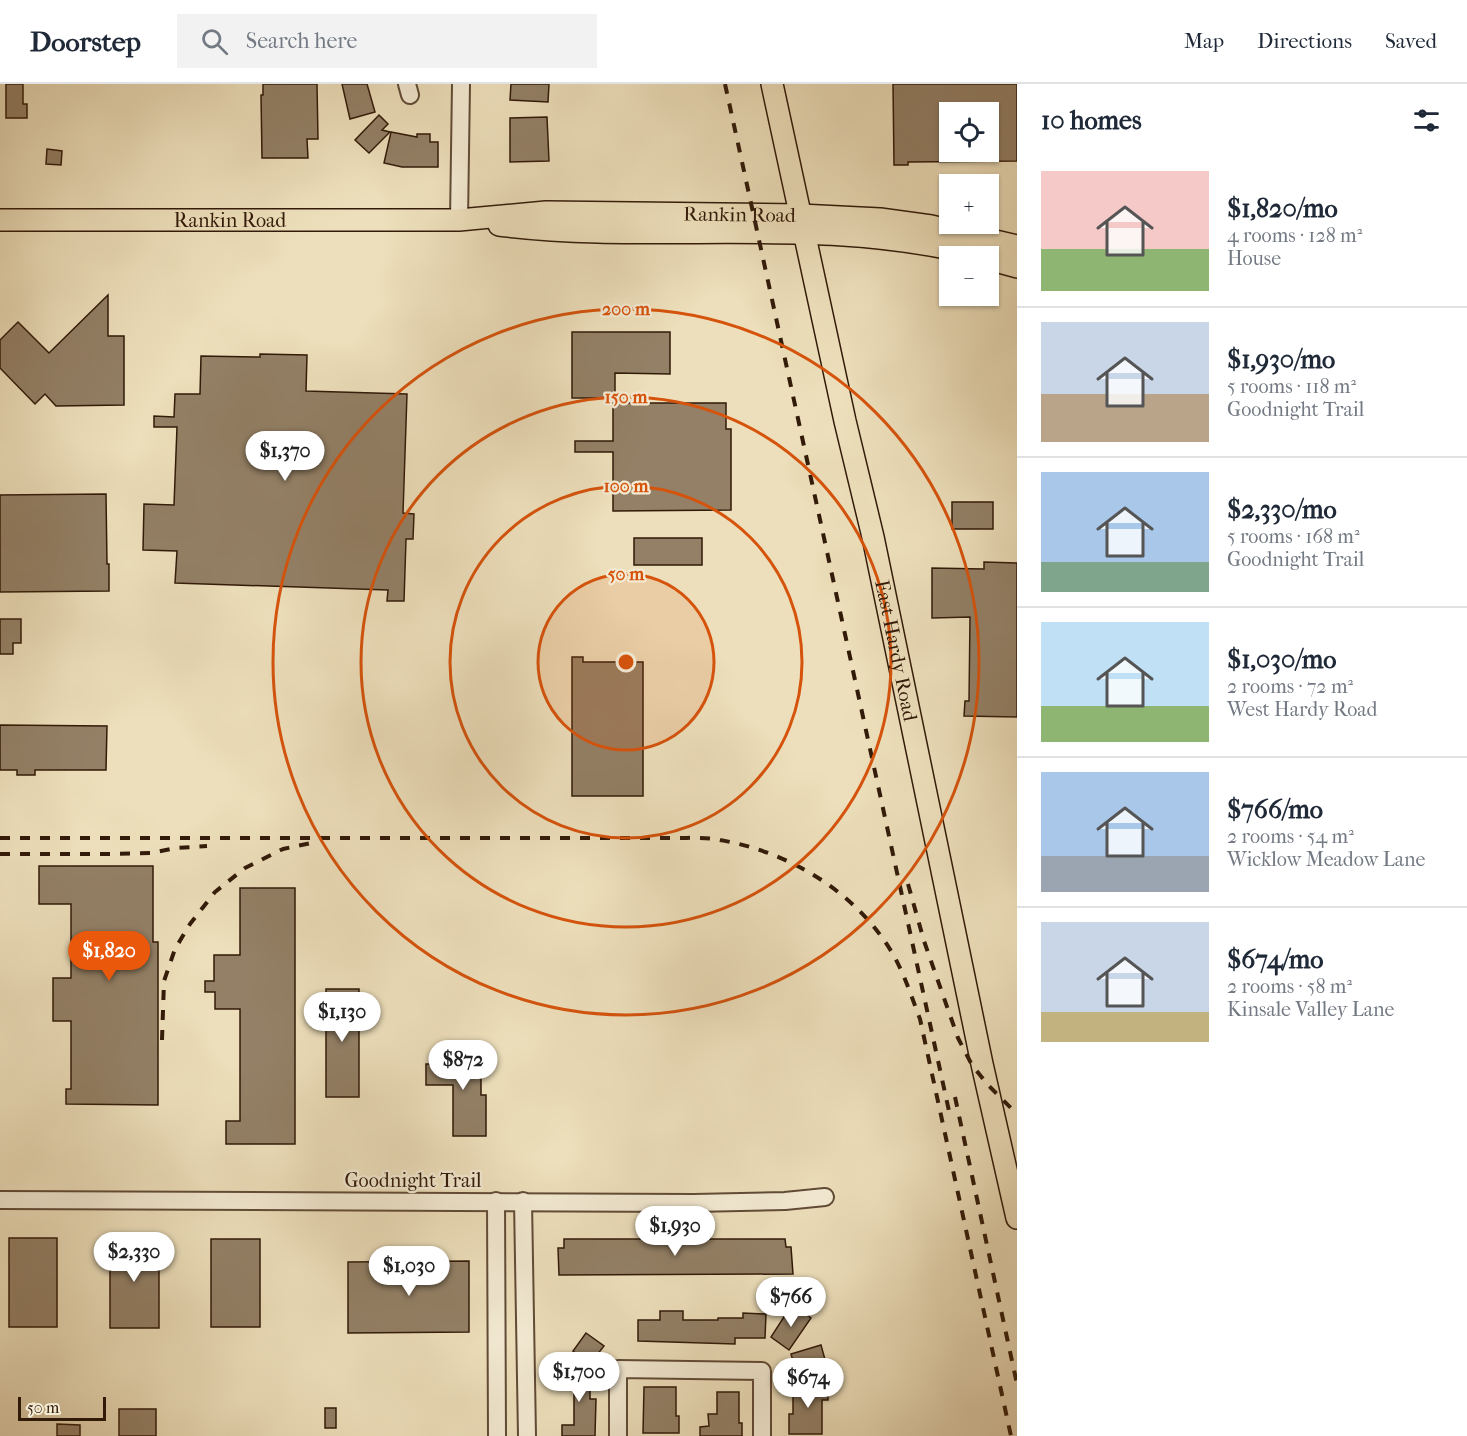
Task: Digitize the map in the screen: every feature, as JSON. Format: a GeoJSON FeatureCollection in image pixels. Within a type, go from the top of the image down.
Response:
{"type":"FeatureCollection","features":[{"type":"Feature","properties":{"kind":"main road","name":"East Hardy Road"},"geometry":{"type":"LineString","coordinates":[[772,84],[873,537],[982,1064],[1017,1218]]}},
{"type":"Feature","properties":{"kind":"main road","name":"Rankin Road"},"geometry":{"type":"LineString","coordinates":[[0,220],[459,220],[546,212],[802,225],[939,246]]}},
{"type":"Feature","properties":{"kind":"main road","name":"Rankin Road"},"geometry":{"type":"LineString","coordinates":[[802,225],[880,219],[931,226],[1017,246]]}},
{"type":"Feature","properties":{"kind":"main road"},"geometry":{"type":"LineString","coordinates":[[999,262],[1017,267]]}},
{"type":"Feature","properties":{"kind":"street"},"geometry":{"type":"LineString","coordinates":[[459,220],[461,84]]}},
{"type":"Feature","properties":{"kind":"street","name":"Goodnight Trail"},"geometry":{"type":"LineString","coordinates":[[0,1200],[694,1203],[785,1201],[825,1197]]}},
{"type":"Feature","properties":{"kind":"street"},"geometry":{"type":"LineString","coordinates":[[496,1201],[497,1436]]}},
{"type":"Feature","properties":{"kind":"street"},"geometry":{"type":"LineString","coordinates":[[523,1201],[527,1436]]}},
{"type":"Feature","properties":{"kind":"street"},"geometry":{"type":"LineString","coordinates":[[618,1436],[618,1370],[762,1371],[762,1436]]}},
{"type":"Feature","properties":{"kind":"building"},"geometry":{"type":"Polygon","coordinates":[[[6,84],[23,84],[23,104],[27,104],[27,118],[6,118],[6,84]]]}},
{"type":"Feature","properties":{"kind":"building"},"geometry":{"type":"Polygon","coordinates":[[[263,84],[317,84],[318,139],[307,139],[308,158],[262,158],[261,95],[263,95],[263,84]]]}},
{"type":"Feature","properties":{"kind":"building"},"geometry":{"type":"Polygon","coordinates":[[[342,84],[367,84],[375,112],[350,119],[342,84]]]}},
{"type":"Feature","properties":{"kind":"building"},"geometry":{"type":"Polygon","coordinates":[[[511,84],[549,84],[548,102],[510,100],[511,84]]]}},
{"type":"Feature","properties":{"kind":"building"},"geometry":{"type":"Polygon","coordinates":[[[893,84],[1017,84],[1017,161],[999,161],[999,102],[939,102],[939,162],[908,162],[908,165],[894,165],[893,84]]]}},
{"type":"Feature","properties":{"kind":"building"},"geometry":{"type":"Polygon","coordinates":[[[379,115],[388,124],[382,130],[390,132],[369,153],[355,140],[379,115]]]}},
{"type":"Feature","properties":{"kind":"building"},"geometry":{"type":"Polygon","coordinates":[[[547,117],[549,161],[510,162],[510,118],[547,117]]]}},
{"type":"Feature","properties":{"kind":"building"},"geometry":{"type":"Polygon","coordinates":[[[391,132],[417,137],[417,134],[430,134],[430,142],[438,142],[438,167],[402,167],[384,163],[391,132]]]}},
{"type":"Feature","properties":{"kind":"building"},"geometry":{"type":"Polygon","coordinates":[[[47,149],[62,151],[61,165],[46,164],[47,149]]]}},
{"type":"Feature","properties":{"kind":"building"},"geometry":{"type":"Polygon","coordinates":[[[108,295],[108,336],[124,336],[124,405],[56,406],[45,394],[35,404],[0,368],[0,340],[18,322],[49,353],[108,295]]]}},
{"type":"Feature","properties":{"kind":"building"},"geometry":{"type":"Polygon","coordinates":[[[572,332],[670,332],[670,374],[615,373],[615,398],[572,398],[572,332]]]}},
{"type":"Feature","properties":{"kind":"building"},"geometry":{"type":"Polygon","coordinates":[[[260,354],[307,355],[306,391],[407,394],[403,513],[414,514],[413,539],[406,539],[404,601],[387,601],[388,590],[175,583],[177,551],[143,550],[144,504],[174,505],[177,427],[154,427],[154,416],[174,417],[175,394],[200,394],[201,356],[260,357],[260,354]]]}},
{"type":"Feature","properties":{"kind":"building"},"geometry":{"type":"Polygon","coordinates":[[[613,403],[726,403],[726,429],[731,429],[731,510],[613,511],[613,452],[575,452],[575,441],[613,441],[613,403]]]}},
{"type":"Feature","properties":{"kind":"building"},"geometry":{"type":"Polygon","coordinates":[[[106,494],[109,591],[0,592],[0,495],[106,494]]]}},
{"type":"Feature","properties":{"kind":"building"},"geometry":{"type":"Polygon","coordinates":[[[952,502],[993,502],[993,529],[952,529],[952,502]]]}},
{"type":"Feature","properties":{"kind":"building"},"geometry":{"type":"Polygon","coordinates":[[[634,538],[702,538],[702,565],[634,565],[634,538]]]}},
{"type":"Feature","properties":{"kind":"building"},"geometry":{"type":"Polygon","coordinates":[[[984,562],[1017,563],[1017,717],[964,716],[965,701],[969,701],[970,617],[932,618],[932,568],[984,569],[984,562]]]}},
{"type":"Feature","properties":{"kind":"building"},"geometry":{"type":"Polygon","coordinates":[[[0,619],[21,619],[21,643],[13,643],[13,654],[0,654],[0,619]]]}},
{"type":"Feature","properties":{"kind":"building"},"geometry":{"type":"Polygon","coordinates":[[[572,657],[583,657],[583,662],[643,662],[643,796],[572,796],[572,657]]]}},
{"type":"Feature","properties":{"kind":"building"},"geometry":{"type":"Polygon","coordinates":[[[0,725],[107,726],[106,770],[35,770],[35,775],[17,775],[17,770],[0,770],[0,725]]]}},
{"type":"Feature","properties":{"kind":"building"},"geometry":{"type":"Polygon","coordinates":[[[39,866],[153,866],[153,942],[158,942],[158,1105],[66,1104],[66,1089],[71,1089],[71,1021],[53,1021],[53,978],[71,978],[71,904],[39,904],[39,866]]]}},
{"type":"Feature","properties":{"kind":"building"},"geometry":{"type":"Polygon","coordinates":[[[240,888],[295,888],[295,1144],[226,1144],[226,1121],[240,1121],[240,1009],[215,1009],[215,992],[205,992],[205,981],[214,981],[214,955],[240,955],[240,888]]]}},
{"type":"Feature","properties":{"kind":"building"},"geometry":{"type":"Polygon","coordinates":[[[326,989],[359,989],[359,1097],[326,1097],[326,989]]]}},
{"type":"Feature","properties":{"kind":"building"},"geometry":{"type":"Polygon","coordinates":[[[459,1047],[481,1047],[481,1095],[486,1095],[486,1136],[453,1136],[453,1085],[426,1085],[426,1064],[453,1064],[453,1055],[459,1055],[459,1047]]]}},
{"type":"Feature","properties":{"kind":"building"},"geometry":{"type":"Polygon","coordinates":[[[9,1238],[57,1238],[57,1327],[9,1327],[9,1238]]]}},
{"type":"Feature","properties":{"kind":"building"},"geometry":{"type":"Polygon","coordinates":[[[110,1238],[159,1238],[159,1328],[110,1328],[110,1238]]]}},
{"type":"Feature","properties":{"kind":"building"},"geometry":{"type":"Polygon","coordinates":[[[211,1239],[260,1239],[260,1327],[211,1327],[211,1239]]]}},
{"type":"Feature","properties":{"kind":"building"},"geometry":{"type":"Polygon","coordinates":[[[564,1239],[785,1239],[786,1247],[791,1247],[793,1274],[559,1275],[558,1248],[564,1248],[564,1239]]]}},
{"type":"Feature","properties":{"kind":"building"},"geometry":{"type":"Polygon","coordinates":[[[469,1261],[469,1332],[348,1333],[348,1262],[469,1261]]]}},
{"type":"Feature","properties":{"kind":"building"},"geometry":{"type":"Polygon","coordinates":[[[789,1309],[796,1314],[799,1309],[811,1318],[789,1350],[771,1337],[789,1309]]]}},
{"type":"Feature","properties":{"kind":"building"},"geometry":{"type":"Polygon","coordinates":[[[660,1311],[683,1311],[683,1320],[743,1318],[743,1313],[766,1314],[765,1338],[735,1338],[735,1344],[638,1341],[638,1320],[660,1320],[660,1311]]]}},
{"type":"Feature","properties":{"kind":"building"},"geometry":{"type":"Polygon","coordinates":[[[586,1333],[604,1346],[590,1364],[573,1351],[586,1333]]]}},
{"type":"Feature","properties":{"kind":"building"},"geometry":{"type":"Polygon","coordinates":[[[821,1345],[827,1367],[797,1375],[791,1354],[821,1345]]]}},
{"type":"Feature","properties":{"kind":"building"},"geometry":{"type":"Polygon","coordinates":[[[557,1371],[590,1371],[590,1399],[596,1399],[595,1436],[562,1436],[562,1425],[574,1425],[574,1390],[557,1390],[557,1371]]]}},
{"type":"Feature","properties":{"kind":"building"},"geometry":{"type":"Polygon","coordinates":[[[793,1385],[828,1385],[828,1400],[822,1400],[822,1434],[789,1434],[789,1414],[793,1414],[793,1385]]]}},
{"type":"Feature","properties":{"kind":"building"},"geometry":{"type":"Polygon","coordinates":[[[644,1387],[676,1387],[676,1416],[679,1416],[679,1433],[643,1433],[644,1387]]]}},
{"type":"Feature","properties":{"kind":"building"},"geometry":{"type":"Polygon","coordinates":[[[717,1392],[739,1392],[739,1423],[742,1423],[742,1436],[700,1436],[700,1427],[709,1426],[708,1414],[717,1414],[717,1392]]]}},
{"type":"Feature","properties":{"kind":"building"},"geometry":{"type":"Polygon","coordinates":[[[325,1408],[336,1408],[336,1428],[325,1428],[325,1408]]]}},
{"type":"Feature","properties":{"kind":"building"},"geometry":{"type":"Polygon","coordinates":[[[119,1409],[156,1409],[156,1436],[119,1436],[119,1409]]]}},
{"type":"Feature","properties":{"kind":"building"},"geometry":{"type":"Polygon","coordinates":[[[57,1424],[80,1425],[80,1436],[57,1436],[57,1424]]]}},
{"type":"Feature","properties":{"kind":"railway"},"geometry":{"type":"LineString","coordinates":[[725,84],[949,1111]]}},
{"type":"Feature","properties":{"kind":"railway"},"geometry":{"type":"LineString","coordinates":[[0,838],[704,838],[746,846],[772,854],[820,879],[842,895],[879,933],[898,964],[920,1019],[1011,1436]]}},
{"type":"Feature","properties":{"kind":"railway"},"geometry":{"type":"LineString","coordinates":[[162,1040],[164,981],[175,949],[190,924],[215,892],[245,868],[283,849],[311,843]]}},
{"type":"Feature","properties":{"kind":"railway"},"geometry":{"type":"LineString","coordinates":[[0,854],[151,853],[176,848],[207,846]]}},
{"type":"Feature","properties":{"kind":"railway"},"geometry":{"type":"LineString","coordinates":[[908,884],[924,941],[958,1038],[972,1065],[1017,1114]]}},
{"type":"Feature","properties":{"kind":"railway"},"geometry":{"type":"LineString","coordinates":[[955,1097],[1017,1384]]}}]}
